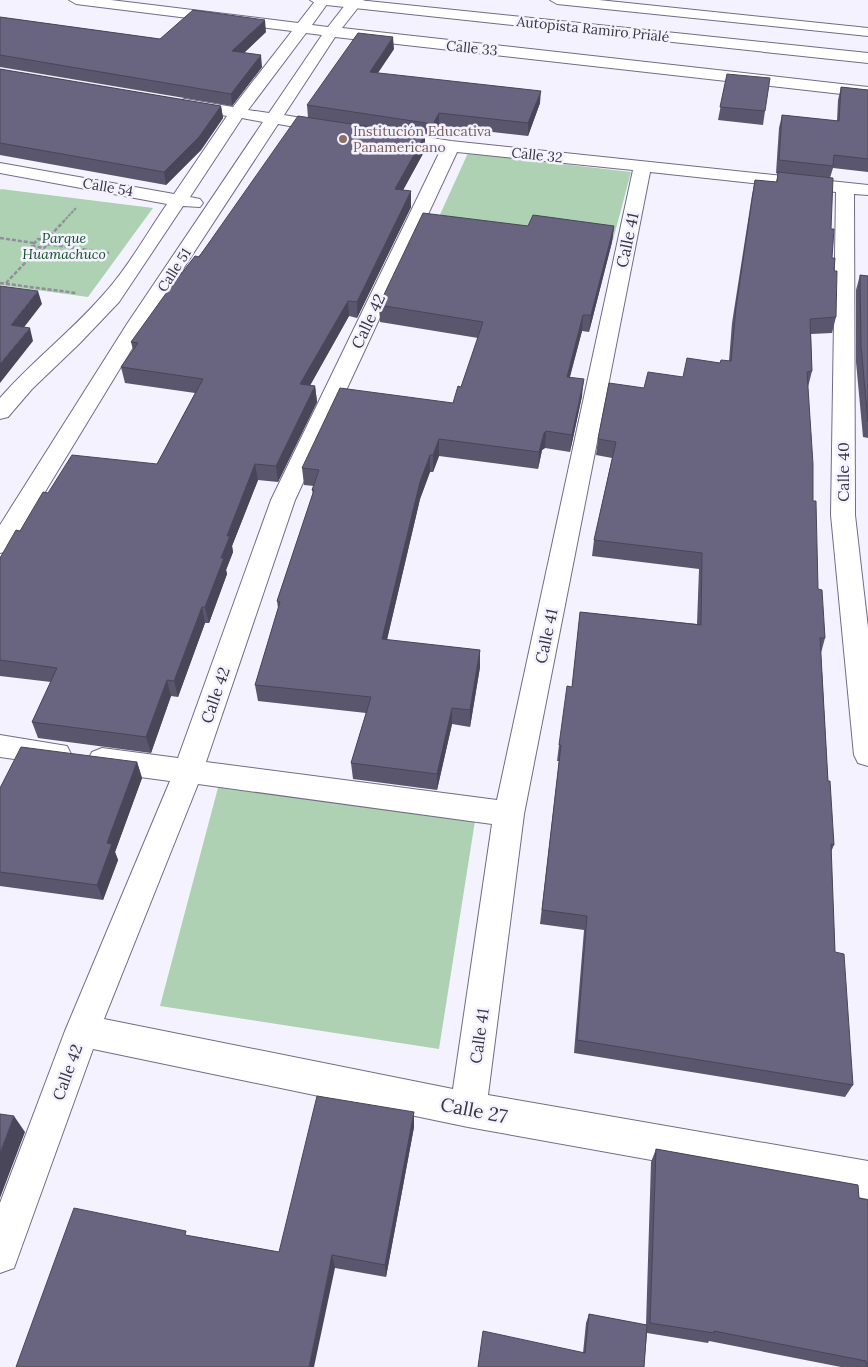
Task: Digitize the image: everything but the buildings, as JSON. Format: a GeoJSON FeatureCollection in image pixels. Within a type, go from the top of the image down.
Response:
{"type":"FeatureCollection","features":[{"type":"Feature","properties":{"kind":"main road","name":"Calle 33"},"geometry":{"type":"LineString","coordinates":[[76,0],[331,32],[868,92]]}},
{"type":"Feature","properties":{"kind":"main road","name":"Autopista Ramiro Prialé"},"geometry":{"type":"LineString","coordinates":[[317,0],[355,2],[868,58]]}},
{"type":"Feature","properties":{"kind":"main road"},"geometry":{"type":"LineString","coordinates":[[0,412],[24,384],[73,339],[112,298],[238,112],[323,0]]}},
{"type":"Feature","properties":{"kind":"main road","name":"Autopista Ramiro Prialé"},"geometry":{"type":"LineString","coordinates":[[557,0],[868,32]]}},
{"type":"Feature","properties":{"kind":"main road","name":"Calle 51"},"geometry":{"type":"LineString","coordinates":[[0,545],[138,324],[215,206],[331,32],[355,2]]}},
{"type":"Feature","properties":{"kind":"main road"},"geometry":{"type":"LineString","coordinates":[[170,101],[238,112],[273,120],[348,130]]}},
{"type":"Feature","properties":{"kind":"main road","name":"Calle 32"},"geometry":{"type":"LineString","coordinates":[[367,133],[452,146],[868,190]]}},
{"type":"Feature","properties":{"kind":"main road","name":"Calle 42"},"geometry":{"type":"LineString","coordinates":[[0,1254],[82,1031],[188,772],[283,500],[452,146]]}},
{"type":"Feature","properties":{"kind":"main road","name":"Calle 41"},"geometry":{"type":"LineString","coordinates":[[468,1109],[509,814],[642,167]]}},
{"type":"Feature","properties":{"kind":"main road","name":"Calle 54"},"geometry":{"type":"LineString","coordinates":[[0,168],[215,206]]}},
{"type":"Feature","properties":{"kind":"main road","name":"Calle 40"},"geometry":{"type":"LineString","coordinates":[[845,188],[843,515],[868,755]]}},
{"type":"Feature","properties":{"kind":"main road"},"geometry":{"type":"LineString","coordinates":[[0,746],[509,814]]}},
{"type":"Feature","properties":{"kind":"main road","name":"Calle 27"},"geometry":{"type":"LineString","coordinates":[[82,1031],[468,1109],[868,1180]]}},
{"type":"Feature","properties":{"kind":"path"},"geometry":{"type":"LineString","coordinates":[[46,240],[77,207]]}},
{"type":"Feature","properties":{"kind":"path"},"geometry":{"type":"LineString","coordinates":[[0,238],[34,243]]}},
{"type":"Feature","properties":{"kind":"path"},"geometry":{"type":"LineString","coordinates":[[38,239],[50,241],[44,248],[32,246],[34,243],[38,239]]}},
{"type":"Feature","properties":{"kind":"path"},"geometry":{"type":"LineString","coordinates":[[47,244],[117,254]]}},
{"type":"Feature","properties":{"kind":"path"},"geometry":{"type":"LineString","coordinates":[[6,284],[40,247]]}},
{"type":"Feature","properties":{"kind":"path"},"geometry":{"type":"LineString","coordinates":[[0,283],[77,293]]}},
{"type":"Feature","properties":{"kind":"green space"},"geometry":{"type":"Polygon","coordinates":[[[468,153],[631,172],[613,240],[438,219],[468,153]]]}},
{"type":"Feature","properties":{"kind":"green space","name":"Parque Huamachuco"},"geometry":{"type":"Polygon","coordinates":[[[0,190],[153,208],[88,297],[0,285],[0,190]]]}},
{"type":"Feature","properties":{"kind":"green space"},"geometry":{"type":"Polygon","coordinates":[[[219,784],[475,821],[439,1049],[160,1006],[219,784]]]}},
{"type":"Feature","properties":{"kind":"place","name":"Institución Educativa Panamericano"},"geometry":{"type":"Point","coordinates":[343,139]}}]}
